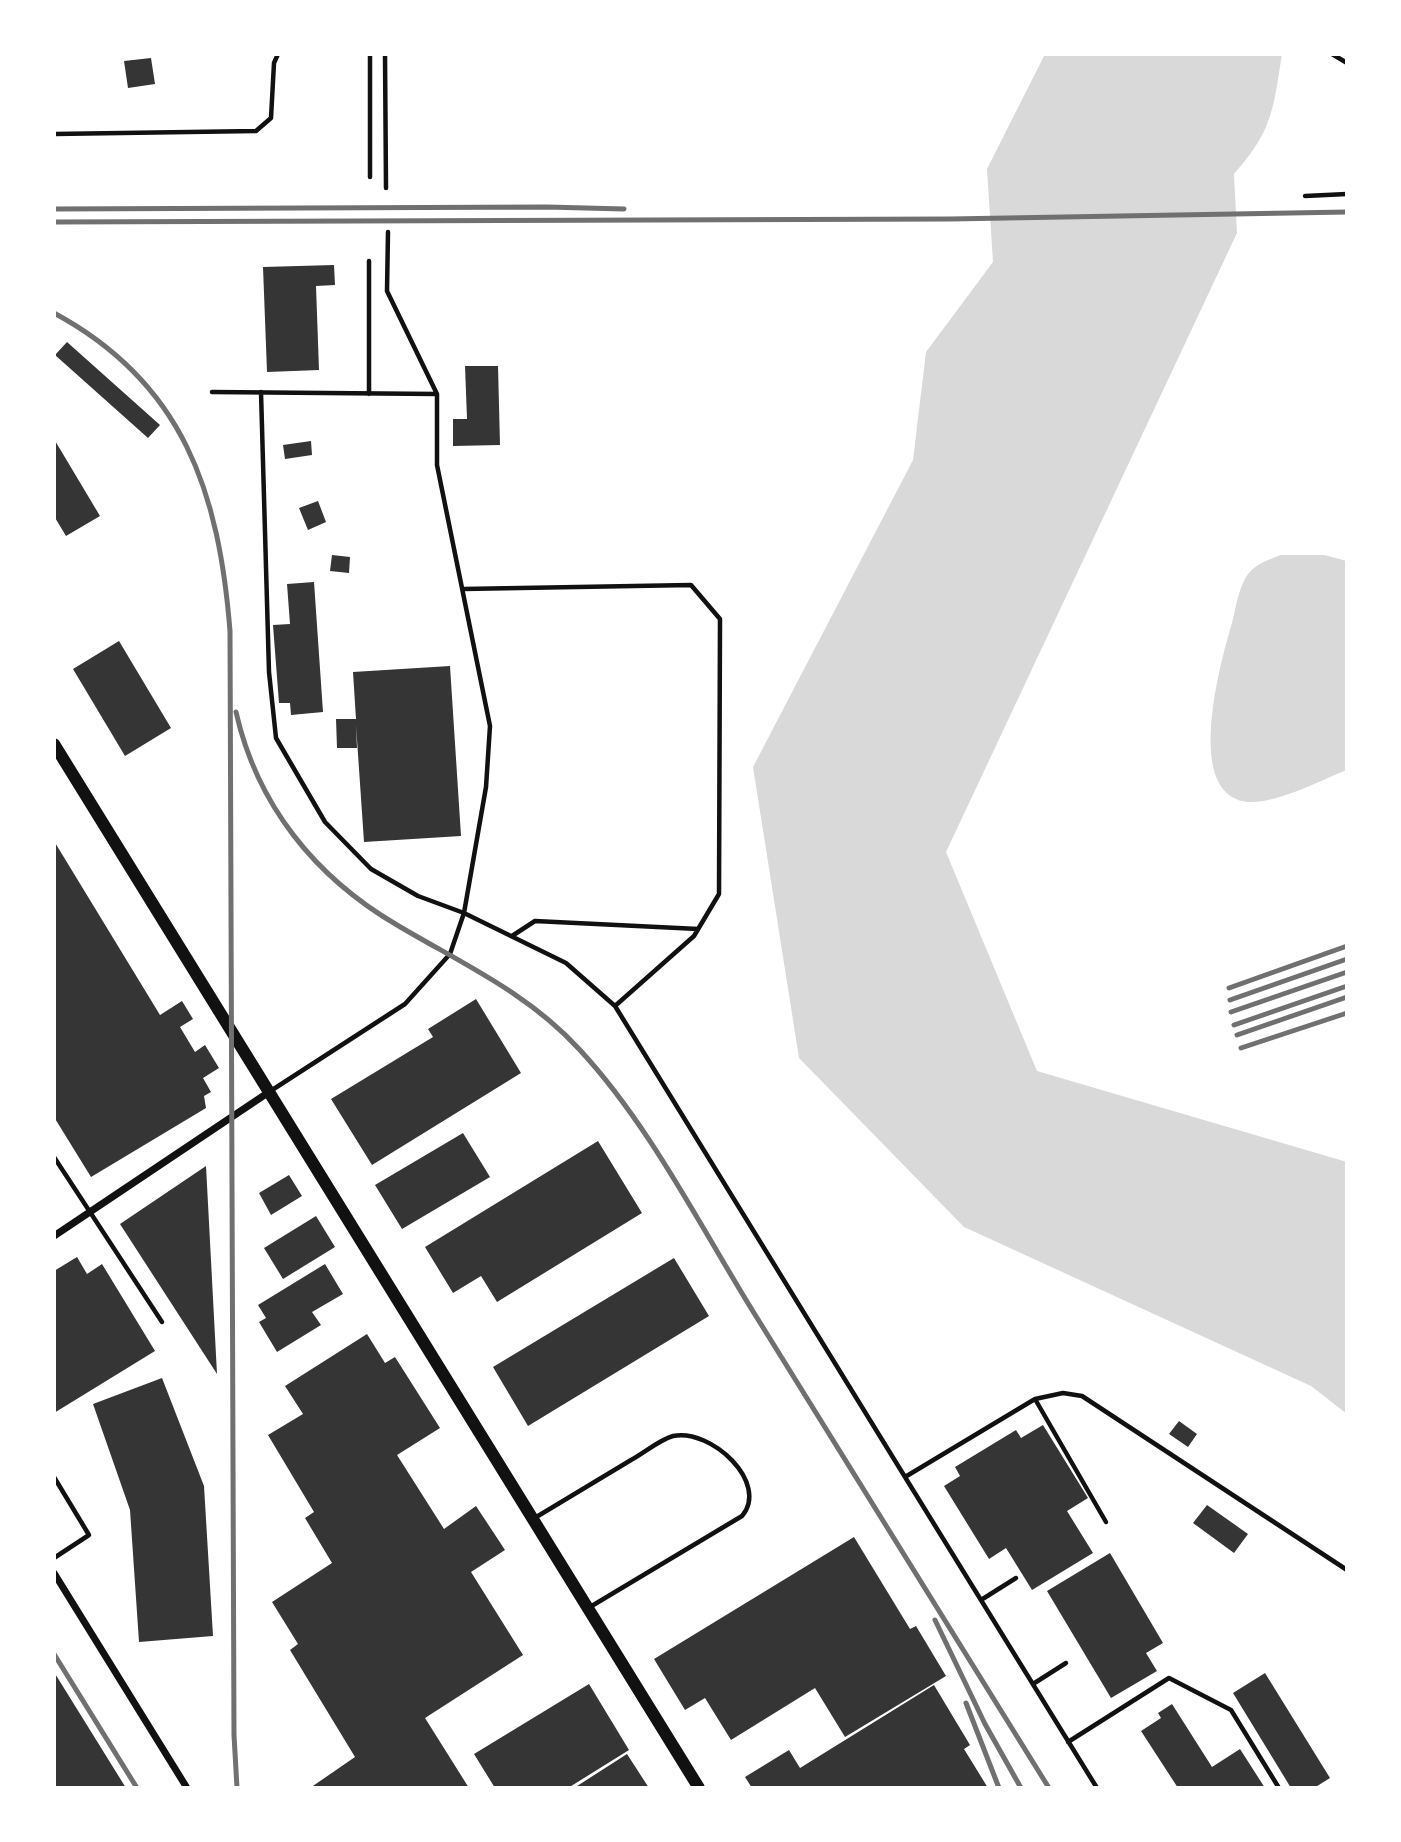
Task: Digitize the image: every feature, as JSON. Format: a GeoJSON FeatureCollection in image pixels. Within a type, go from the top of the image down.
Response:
{"type":"FeatureCollection","features":[{"type":"Feature","properties":{"kind":"street"},"geometry":{"type":"LineString","coordinates":[[54,744],[699,1788]]}},
{"type":"Feature","properties":{"kind":"street"},"geometry":{"type":"LineString","coordinates":[[54,1236],[269,1092]]}},
{"type":"Feature","properties":{"kind":"street"},"geometry":{"type":"LineString","coordinates":[[54,1573],[187,1788]]}},
{"type":"Feature","properties":{"kind":"lane"},"geometry":{"type":"LineString","coordinates":[[54,134],[256,131],[271,118],[274,63],[278,54]]}},
{"type":"Feature","properties":{"kind":"lane"},"geometry":{"type":"LineString","coordinates":[[370,54],[370,177]]}},
{"type":"Feature","properties":{"kind":"lane"},"geometry":{"type":"LineString","coordinates":[[385,54],[386,188]]}},
{"type":"Feature","properties":{"kind":"lane"},"geometry":{"type":"LineString","coordinates":[[1332,54],[1347,63]]}},
{"type":"Feature","properties":{"kind":"lane"},"geometry":{"type":"LineString","coordinates":[[1306,196],[1347,194]]}},
{"type":"Feature","properties":{"kind":"lane"},"geometry":{"type":"LineString","coordinates":[[269,1092],[404,1004],[450,954],[464,913],[486,787],[491,726],[437,465],[437,394],[387,291],[388,232]]}},
{"type":"Feature","properties":{"kind":"lane"},"geometry":{"type":"LineString","coordinates":[[369,261],[369,394]]}},
{"type":"Feature","properties":{"kind":"lane"},"geometry":{"type":"LineString","coordinates":[[212,392],[437,394]]}},
{"type":"Feature","properties":{"kind":"lane"},"geometry":{"type":"LineString","coordinates":[[261,392],[268,645],[276,738],[325,822],[371,869],[418,896],[464,913],[566,963],[615,1006],[1097,1788]]}},
{"type":"Feature","properties":{"kind":"lane"},"geometry":{"type":"LineString","coordinates":[[463,589],[691,585],[720,619],[719,894],[698,929],[615,1006]]}},
{"type":"Feature","properties":{"kind":"lane"},"geometry":{"type":"LineString","coordinates":[[512,936],[535,922],[698,929]]}},
{"type":"Feature","properties":{"kind":"lane"},"geometry":{"type":"LineString","coordinates":[[54,1157],[162,1322]]}},
{"type":"Feature","properties":{"kind":"lane"},"geometry":{"type":"LineString","coordinates":[[905,1477],[1035,1399],[1063,1392],[1082,1396],[1100,1406],[1347,1570]]}},
{"type":"Feature","properties":{"kind":"lane"},"geometry":{"type":"LineString","coordinates":[[1035,1399],[1106,1522]]}},
{"type":"Feature","properties":{"kind":"lane"},"geometry":{"type":"LineString","coordinates":[[532,1519],[669,1437],[682,1435],[701,1437],[715,1444],[729,1457],[751,1491],[750,1504],[742,1516],[587,1608]]}},
{"type":"Feature","properties":{"kind":"lane"},"geometry":{"type":"LineString","coordinates":[[54,1477],[89,1535],[54,1558]]}},
{"type":"Feature","properties":{"kind":"lane"},"geometry":{"type":"LineString","coordinates":[[981,1600],[1016,1578]]}},
{"type":"Feature","properties":{"kind":"lane"},"geometry":{"type":"LineString","coordinates":[[1032,1684],[1066,1663]]}},
{"type":"Feature","properties":{"kind":"lane"},"geometry":{"type":"LineString","coordinates":[[1068,1742],[1169,1678],[1231,1710],[1279,1788]]}},
{"type":"Feature","properties":{"kind":"shaded area"},"geometry":{"type":"Polygon","coordinates":[[[1045,54],[1282,54],[1269,119],[1257,145],[1234,174],[1237,233],[946,852],[1037,1071],[1347,1162],[1347,1414],[1311,1386],[964,1227],[799,1058],[753,767],[913,460],[926,352],[993,262],[987,169],[1045,54]]]}},
{"type":"Feature","properties":{"kind":"shaded area"},"geometry":{"type":"Polygon","coordinates":[[[1281,555],[1324,555],[1347,561],[1347,770],[1276,798],[1247,802],[1236,799],[1222,787],[1214,768],[1212,717],[1221,663],[1243,582],[1257,566],[1281,555]]]}},
{"type":"Feature","properties":{"kind":"building"},"geometry":{"type":"Polygon","coordinates":[[[151,58],[155,84],[128,88],[124,61],[151,58]]]}},
{"type":"Feature","properties":{"kind":"building"},"geometry":{"type":"Polygon","coordinates":[[[334,265],[335,285],[316,286],[319,370],[267,372],[263,267],[334,265]]]}},
{"type":"Feature","properties":{"kind":"building"},"geometry":{"type":"Polygon","coordinates":[[[67,342],[160,425],[148,438],[55,355],[67,342]]]}},
{"type":"Feature","properties":{"kind":"building"},"geometry":{"type":"Polygon","coordinates":[[[465,366],[498,366],[500,445],[453,446],[453,419],[467,419],[465,366]]]}},
{"type":"Feature","properties":{"kind":"building"},"geometry":{"type":"Polygon","coordinates":[[[54,439],[100,516],[66,536],[54,516],[54,439]]]}},
{"type":"Feature","properties":{"kind":"building"},"geometry":{"type":"Polygon","coordinates":[[[311,441],[312,455],[285,459],[283,445],[311,441]]]}},
{"type":"Feature","properties":{"kind":"building"},"geometry":{"type":"Polygon","coordinates":[[[318,501],[326,522],[308,530],[299,508],[318,501]]]}},
{"type":"Feature","properties":{"kind":"building"},"geometry":{"type":"Polygon","coordinates":[[[332,555],[350,557],[349,573],[330,571],[332,555]]]}},
{"type":"Feature","properties":{"kind":"building"},"geometry":{"type":"Polygon","coordinates":[[[314,582],[323,712],[291,715],[290,703],[279,703],[273,625],[290,624],[287,584],[314,582]]]}},
{"type":"Feature","properties":{"kind":"building"},"geometry":{"type":"Polygon","coordinates":[[[119,641],[171,728],[125,756],[73,669],[119,641]]]}},
{"type":"Feature","properties":{"kind":"building"},"geometry":{"type":"Polygon","coordinates":[[[450,666],[461,836],[364,842],[356,725],[357,748],[337,748],[336,719],[356,719],[353,672],[450,666]]]}},
{"type":"Feature","properties":{"kind":"building"},"geometry":{"type":"Polygon","coordinates":[[[54,841],[160,1015],[182,1001],[193,1019],[180,1027],[195,1052],[205,1045],[219,1068],[203,1078],[211,1092],[204,1096],[206,1108],[91,1177],[54,1117],[54,841]]]}},
{"type":"Feature","properties":{"kind":"building"},"geometry":{"type":"Polygon","coordinates":[[[476,999],[521,1073],[372,1165],[331,1099],[433,1037],[428,1029],[476,999]]]}},
{"type":"Feature","properties":{"kind":"building"},"geometry":{"type":"Polygon","coordinates":[[[463,1133],[490,1177],[402,1229],[375,1185],[463,1133]]]}},
{"type":"Feature","properties":{"kind":"building"},"geometry":{"type":"Polygon","coordinates":[[[598,1141],[642,1213],[497,1302],[481,1276],[453,1293],[425,1247],[598,1141]]]}},
{"type":"Feature","properties":{"kind":"building"},"geometry":{"type":"Polygon","coordinates":[[[206,1166],[217,1374],[120,1224],[206,1166]]]}},
{"type":"Feature","properties":{"kind":"building"},"geometry":{"type":"Polygon","coordinates":[[[289,1175],[302,1196],[271,1215],[259,1193],[289,1175]]]}},
{"type":"Feature","properties":{"kind":"building"},"geometry":{"type":"Polygon","coordinates":[[[316,1216],[335,1247],[283,1279],[264,1248],[316,1216]]]}},
{"type":"Feature","properties":{"kind":"building"},"geometry":{"type":"Polygon","coordinates":[[[77,1257],[87,1274],[102,1264],[155,1351],[54,1413],[54,1271],[77,1257]]]}},
{"type":"Feature","properties":{"kind":"building"},"geometry":{"type":"Polygon","coordinates":[[[674,1258],[709,1316],[528,1426],[493,1367],[674,1258]]]}},
{"type":"Feature","properties":{"kind":"building"},"geometry":{"type":"Polygon","coordinates":[[[325,1264],[343,1294],[312,1312],[321,1325],[277,1352],[259,1322],[266,1318],[258,1305],[325,1264]]]}},
{"type":"Feature","properties":{"kind":"building"},"geometry":{"type":"Polygon","coordinates":[[[367,1334],[385,1363],[395,1357],[440,1428],[397,1455],[444,1529],[476,1506],[505,1550],[471,1572],[523,1655],[425,1718],[469,1788],[310,1788],[355,1757],[290,1650],[298,1644],[272,1602],[332,1563],[305,1518],[314,1512],[268,1435],[303,1414],[285,1386],[367,1334]]]}},
{"type":"Feature","properties":{"kind":"building"},"geometry":{"type":"Polygon","coordinates":[[[162,1378],[204,1486],[213,1636],[139,1642],[130,1510],[93,1404],[162,1378]]]}},
{"type":"Feature","properties":{"kind":"building"},"geometry":{"type":"Polygon","coordinates":[[[1179,1421],[1197,1434],[1188,1447],[1169,1434],[1179,1421]]]}},
{"type":"Feature","properties":{"kind":"building"},"geometry":{"type":"Polygon","coordinates":[[[1043,1425],[1088,1498],[1067,1511],[1093,1553],[1032,1590],[1006,1548],[989,1559],[944,1486],[960,1476],[955,1467],[1016,1430],[1021,1438],[1043,1425]]]}},
{"type":"Feature","properties":{"kind":"building"},"geometry":{"type":"Polygon","coordinates":[[[1207,1505],[1248,1534],[1234,1553],[1193,1523],[1207,1505]]]}},
{"type":"Feature","properties":{"kind":"building"},"geometry":{"type":"Polygon","coordinates":[[[854,1537],[910,1629],[916,1626],[946,1676],[845,1737],[815,1688],[731,1740],[705,1698],[685,1710],[654,1659],[854,1537]]]}},
{"type":"Feature","properties":{"kind":"building"},"geometry":{"type":"Polygon","coordinates":[[[1110,1553],[1163,1643],[1146,1653],[1157,1671],[1111,1698],[1047,1591],[1110,1553]]]}},
{"type":"Feature","properties":{"kind":"building"},"geometry":{"type":"Polygon","coordinates":[[[54,1672],[126,1788],[54,1788],[54,1672]]]}},
{"type":"Feature","properties":{"kind":"building"},"geometry":{"type":"Polygon","coordinates":[[[1265,1673],[1330,1778],[1314,1788],[1291,1788],[1233,1693],[1265,1673]]]}},
{"type":"Feature","properties":{"kind":"building"},"geometry":{"type":"Polygon","coordinates":[[[589,1684],[629,1750],[568,1788],[495,1788],[474,1754],[589,1684]]]}},
{"type":"Feature","properties":{"kind":"building"},"geometry":{"type":"Polygon","coordinates":[[[934,1685],[970,1745],[964,1749],[988,1788],[752,1788],[745,1777],[789,1750],[800,1768],[934,1685]]]}},
{"type":"Feature","properties":{"kind":"building"},"geometry":{"type":"Polygon","coordinates":[[[1172,1704],[1212,1767],[1240,1749],[1265,1788],[1178,1788],[1141,1731],[1161,1718],[1158,1713],[1172,1704]]]}},
{"type":"Feature","properties":{"kind":"building"},"geometry":{"type":"Polygon","coordinates":[[[627,1754],[649,1788],[574,1788],[627,1754]]]}},
{"type":"Feature","properties":{"kind":"railway"},"geometry":{"type":"LineString","coordinates":[[54,209],[624,209]]}},
{"type":"Feature","properties":{"kind":"railway"},"geometry":{"type":"LineString","coordinates":[[54,222],[950,219],[1347,212]]}},
{"type":"Feature","properties":{"kind":"railway"},"geometry":{"type":"LineString","coordinates":[[54,313],[98,341],[135,373],[164,408],[187,446],[204,488],[225,581],[230,631],[234,1735],[237,1788]]}},
{"type":"Feature","properties":{"kind":"railway"},"geometry":{"type":"LineString","coordinates":[[236,712],[258,778],[275,808],[294,835],[340,885],[367,906],[493,980],[538,1011],[579,1049],[604,1078],[672,1176],[1049,1788]]}},
{"type":"Feature","properties":{"kind":"railway"},"geometry":{"type":"LineString","coordinates":[[1229,988],[1347,946]]}},
{"type":"Feature","properties":{"kind":"railway"},"geometry":{"type":"LineString","coordinates":[[1230,1000],[1347,959]]}},
{"type":"Feature","properties":{"kind":"railway"},"geometry":{"type":"LineString","coordinates":[[1231,1012],[1347,972]]}},
{"type":"Feature","properties":{"kind":"railway"},"geometry":{"type":"LineString","coordinates":[[1234,1025],[1347,986]]}},
{"type":"Feature","properties":{"kind":"railway"},"geometry":{"type":"LineString","coordinates":[[1237,1035],[1347,997]]}},
{"type":"Feature","properties":{"kind":"railway"},"geometry":{"type":"LineString","coordinates":[[1241,1048],[1347,1013]]}},
{"type":"Feature","properties":{"kind":"railway"},"geometry":{"type":"LineString","coordinates":[[935,1620],[985,1724],[1021,1788]]}},
{"type":"Feature","properties":{"kind":"railway"},"geometry":{"type":"LineString","coordinates":[[54,1654],[137,1788]]}},
{"type":"Feature","properties":{"kind":"railway"},"geometry":{"type":"LineString","coordinates":[[966,1703],[999,1788]]}}]}
